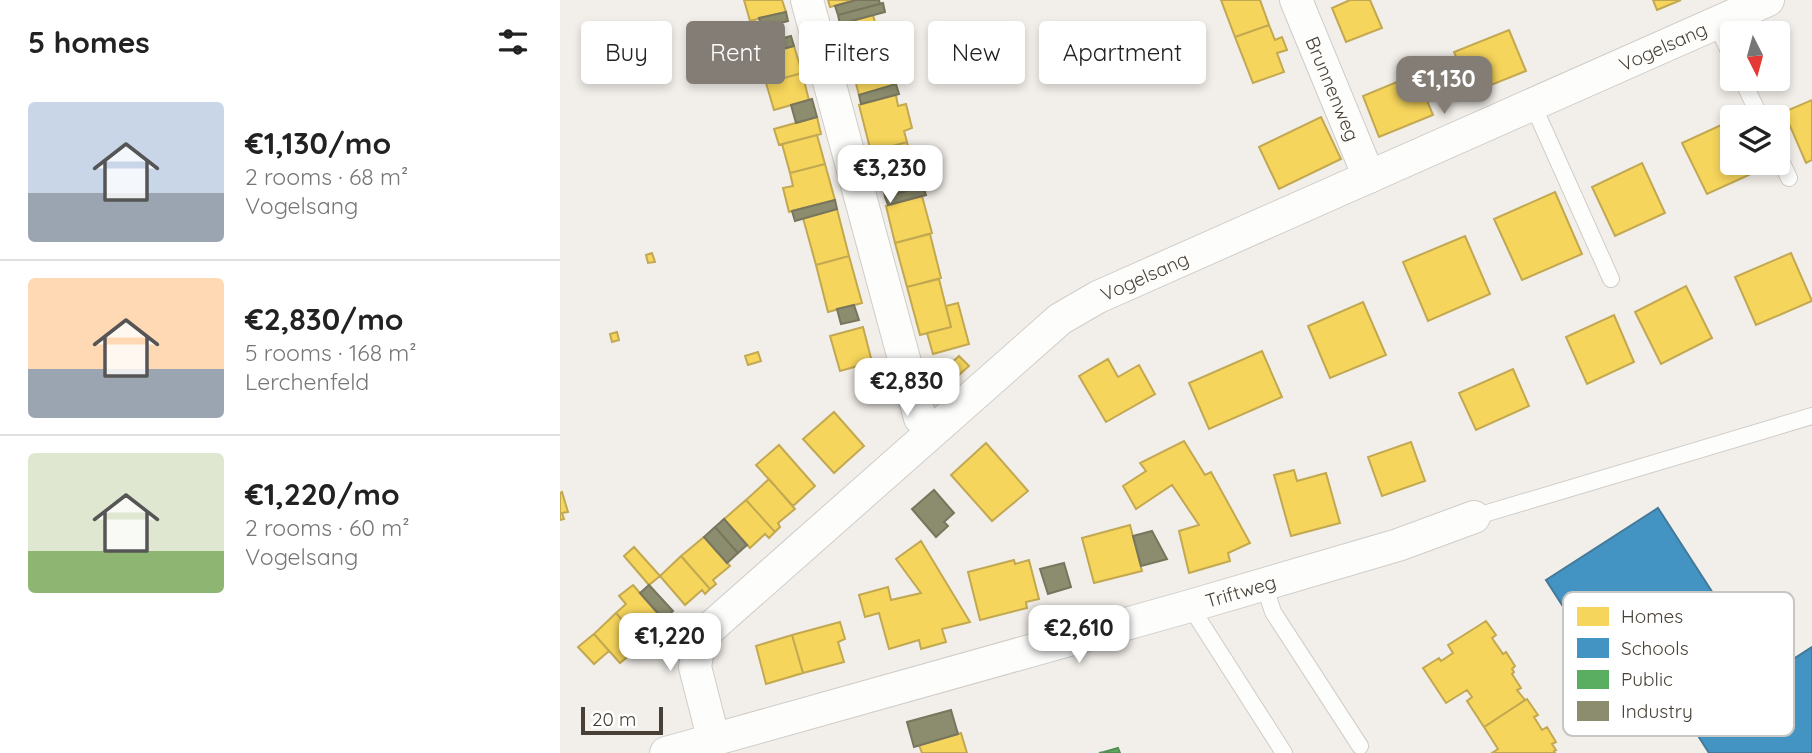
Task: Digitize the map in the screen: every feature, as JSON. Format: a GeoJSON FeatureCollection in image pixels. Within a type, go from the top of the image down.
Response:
{"type":"FeatureCollection","features":[{"type":"Feature","properties":{"kind":"street"},"geometry":{"type":"LineString","coordinates":[[807,0],[920,418],[932,431]]}},
{"type":"Feature","properties":{"kind":"street","name":"Brunnenweg"},"geometry":{"type":"LineString","coordinates":[[1296,0],[1369,177]]}},
{"type":"Feature","properties":{"kind":"street","name":"Vogelsang"},"geometry":{"type":"LineString","coordinates":[[714,741],[695,667],[699,644],[708,630],[1060,319],[1109,293],[1768,0]]}},
{"type":"Feature","properties":{"kind":"street","name":"Triftweg"},"geometry":{"type":"LineString","coordinates":[[666,753],[1190,606],[1398,545],[1474,517]]}},
{"type":"Feature","properties":{"kind":"lane"},"geometry":{"type":"LineString","coordinates":[[1716,23],[1720,32]]}},
{"type":"Feature","properties":{"kind":"lane"},"geometry":{"type":"LineString","coordinates":[[1533,105],[1611,279]]}},
{"type":"Feature","properties":{"kind":"lane","name":"Triftweg"},"geometry":{"type":"LineString","coordinates":[[1474,517],[1812,416]]}},
{"type":"Feature","properties":{"kind":"lane"},"geometry":{"type":"LineString","coordinates":[[1264,584],[1273,612],[1360,746]]}},
{"type":"Feature","properties":{"kind":"lane"},"geometry":{"type":"LineString","coordinates":[[1190,606],[1284,753]]}},
{"type":"Feature","properties":{"kind":"building: Homes"},"geometry":{"type":"Polygon","coordinates":[[[744,0],[782,0],[786,12],[750,21],[744,0]]]}},
{"type":"Feature","properties":{"kind":"building: Homes"},"geometry":{"type":"Polygon","coordinates":[[[828,0],[856,0],[830,7],[828,0]]]}},
{"type":"Feature","properties":{"kind":"building: Homes"},"geometry":{"type":"Polygon","coordinates":[[[1221,0],[1260,0],[1269,25],[1235,37],[1221,0]]]}},
{"type":"Feature","properties":{"kind":"building: Homes"},"geometry":{"type":"Polygon","coordinates":[[[1350,0],[1370,0],[1382,28],[1346,42],[1332,8],[1350,0]]]}},
{"type":"Feature","properties":{"kind":"building: Homes"},"geometry":{"type":"Polygon","coordinates":[[[1653,0],[1681,0],[1657,10],[1653,0]]]}},
{"type":"Feature","properties":{"kind":"building: Homes"},"geometry":{"type":"Polygon","coordinates":[[[873,15],[875,21],[851,21],[873,15]]]}},
{"type":"Feature","properties":{"kind":"building: Homes"},"geometry":{"type":"Polygon","coordinates":[[[1269,25],[1275,40],[1282,37],[1287,50],[1277,53],[1284,72],[1253,83],[1235,37],[1269,25]]]}},
{"type":"Feature","properties":{"kind":"building: Homes"},"geometry":{"type":"Polygon","coordinates":[[[1509,30],[1526,71],[1471,93],[1454,52],[1509,30]]]}},
{"type":"Feature","properties":{"kind":"building: Homes"},"geometry":{"type":"Polygon","coordinates":[[[794,46],[799,74],[785,78],[785,48],[794,46]]]}},
{"type":"Feature","properties":{"kind":"building: Homes"},"geometry":{"type":"Polygon","coordinates":[[[799,74],[799,84],[805,84],[809,100],[774,110],[766,84],[785,84],[785,78],[799,74]]]}},
{"type":"Feature","properties":{"kind":"building: Homes"},"geometry":{"type":"Polygon","coordinates":[[[1416,74],[1433,115],[1379,137],[1363,96],[1416,74]]]}},
{"type":"Feature","properties":{"kind":"building: Homes"},"geometry":{"type":"Polygon","coordinates":[[[856,84],[891,84],[892,86],[859,95],[856,84]]]}},
{"type":"Feature","properties":{"kind":"building: Homes"},"geometry":{"type":"Polygon","coordinates":[[[896,95],[898,106],[906,104],[912,128],[904,131],[907,142],[871,152],[859,105],[896,95]]]}},
{"type":"Feature","properties":{"kind":"building: Homes"},"geometry":{"type":"Polygon","coordinates":[[[1812,100],[1812,160],[1806,163],[1790,126],[1790,109],[1812,100]]]}},
{"type":"Feature","properties":{"kind":"building: Homes"},"geometry":{"type":"Polygon","coordinates":[[[817,117],[821,134],[779,145],[774,129],[817,117]]]}},
{"type":"Feature","properties":{"kind":"building: Homes"},"geometry":{"type":"Polygon","coordinates":[[[1321,117],[1341,159],[1279,189],[1259,147],[1321,117]]]}},
{"type":"Feature","properties":{"kind":"building: Homes"},"geometry":{"type":"Polygon","coordinates":[[[1720,126],[1720,175],[1749,175],[1707,194],[1682,143],[1720,126]]]}},
{"type":"Feature","properties":{"kind":"building: Homes"},"geometry":{"type":"Polygon","coordinates":[[[817,135],[825,164],[790,173],[782,144],[817,135]]]}},
{"type":"Feature","properties":{"kind":"building: Homes"},"geometry":{"type":"Polygon","coordinates":[[[907,142],[916,177],[880,186],[871,152],[907,142]]]}},
{"type":"Feature","properties":{"kind":"building: Homes"},"geometry":{"type":"Polygon","coordinates":[[[1642,163],[1665,213],[1615,236],[1592,187],[1642,163]]]}},
{"type":"Feature","properties":{"kind":"building: Homes"},"geometry":{"type":"Polygon","coordinates":[[[825,164],[835,200],[789,212],[783,188],[793,186],[790,173],[825,164]]]}},
{"type":"Feature","properties":{"kind":"building: Homes"},"geometry":{"type":"Polygon","coordinates":[[[1555,192],[1582,254],[1522,280],[1494,219],[1555,192]]]}},
{"type":"Feature","properties":{"kind":"building: Homes"},"geometry":{"type":"Polygon","coordinates":[[[922,196],[932,233],[895,243],[886,206],[922,196]]]}},
{"type":"Feature","properties":{"kind":"building: Homes"},"geometry":{"type":"Polygon","coordinates":[[[837,209],[849,256],[816,265],[803,218],[837,209]]]}},
{"type":"Feature","properties":{"kind":"building: Homes"},"geometry":{"type":"Polygon","coordinates":[[[930,234],[941,278],[907,287],[895,243],[930,234]]]}},
{"type":"Feature","properties":{"kind":"building: Homes"},"geometry":{"type":"Polygon","coordinates":[[[1465,236],[1490,294],[1428,321],[1403,262],[1465,236]]]}},
{"type":"Feature","properties":{"kind":"building: Homes"},"geometry":{"type":"Polygon","coordinates":[[[652,253],[655,262],[648,263],[646,255],[652,253]]]}},
{"type":"Feature","properties":{"kind":"building: Homes"},"geometry":{"type":"Polygon","coordinates":[[[1791,253],[1812,301],[1756,325],[1735,277],[1791,253]]]}},
{"type":"Feature","properties":{"kind":"building: Homes"},"geometry":{"type":"Polygon","coordinates":[[[849,256],[862,303],[828,312],[816,265],[849,256]]]}},
{"type":"Feature","properties":{"kind":"building: Homes"},"geometry":{"type":"Polygon","coordinates":[[[939,279],[951,327],[920,335],[907,287],[939,279]]]}},
{"type":"Feature","properties":{"kind":"building: Homes"},"geometry":{"type":"Polygon","coordinates":[[[1686,286],[1712,338],[1661,364],[1635,312],[1686,286]]]}},
{"type":"Feature","properties":{"kind":"building: Homes"},"geometry":{"type":"Polygon","coordinates":[[[1363,302],[1386,355],[1330,378],[1308,326],[1363,302]]]}},
{"type":"Feature","properties":{"kind":"building: Homes"},"geometry":{"type":"Polygon","coordinates":[[[958,303],[969,344],[933,354],[927,333],[951,327],[946,306],[958,303]]]}},
{"type":"Feature","properties":{"kind":"building: Homes"},"geometry":{"type":"Polygon","coordinates":[[[1614,315],[1634,362],[1587,384],[1566,337],[1614,315]]]}},
{"type":"Feature","properties":{"kind":"building: Homes"},"geometry":{"type":"Polygon","coordinates":[[[863,327],[872,362],[840,371],[830,336],[863,327]]]}},
{"type":"Feature","properties":{"kind":"building: Homes"},"geometry":{"type":"Polygon","coordinates":[[[617,332],[619,340],[612,342],[610,334],[617,332]]]}},
{"type":"Feature","properties":{"kind":"building: Homes"},"geometry":{"type":"Polygon","coordinates":[[[1262,351],[1282,397],[1209,429],[1189,383],[1262,351]]]}},
{"type":"Feature","properties":{"kind":"building: Homes"},"geometry":{"type":"Polygon","coordinates":[[[758,352],[761,361],[748,365],[745,356],[758,352]]]}},
{"type":"Feature","properties":{"kind":"building: Homes"},"geometry":{"type":"Polygon","coordinates":[[[959,356],[969,366],[943,389],[934,379],[959,356]]]}},
{"type":"Feature","properties":{"kind":"building: Homes"},"geometry":{"type":"Polygon","coordinates":[[[1108,359],[1118,377],[1139,365],[1155,394],[1106,422],[1079,376],[1108,359]]]}},
{"type":"Feature","properties":{"kind":"building: Homes"},"geometry":{"type":"Polygon","coordinates":[[[1513,369],[1529,406],[1476,430],[1459,393],[1513,369]]]}},
{"type":"Feature","properties":{"kind":"building: Homes"},"geometry":{"type":"Polygon","coordinates":[[[834,412],[864,446],[834,473],[803,439],[834,412]]]}},
{"type":"Feature","properties":{"kind":"building: Homes"},"geometry":{"type":"Polygon","coordinates":[[[1184,441],[1205,475],[1211,472],[1250,543],[1228,553],[1230,561],[1189,573],[1179,531],[1199,525],[1172,485],[1136,509],[1123,486],[1146,471],[1140,463],[1184,441]]]}},
{"type":"Feature","properties":{"kind":"building: Homes"},"geometry":{"type":"Polygon","coordinates":[[[1411,442],[1425,481],[1382,496],[1368,457],[1411,442]]]}},
{"type":"Feature","properties":{"kind":"building: Homes"},"geometry":{"type":"Polygon","coordinates":[[[986,443],[1028,491],[992,521],[951,475],[986,443]]]}},
{"type":"Feature","properties":{"kind":"building: Homes"},"geometry":{"type":"Polygon","coordinates":[[[779,445],[815,486],[793,506],[756,465],[779,445]]]}},
{"type":"Feature","properties":{"kind":"building: Homes"},"geometry":{"type":"Polygon","coordinates":[[[1294,470],[1297,481],[1326,473],[1340,523],[1291,536],[1274,475],[1294,470]]]}},
{"type":"Feature","properties":{"kind":"building: Homes"},"geometry":{"type":"Polygon","coordinates":[[[769,479],[795,509],[778,523],[780,527],[775,532],[746,500],[769,479]]]}},
{"type":"Feature","properties":{"kind":"building: Homes"},"geometry":{"type":"Polygon","coordinates":[[[562,492],[568,512],[562,513],[564,519],[560,520],[560,493],[562,492]]]}},
{"type":"Feature","properties":{"kind":"building: Homes"},"geometry":{"type":"Polygon","coordinates":[[[746,500],[775,532],[769,538],[765,534],[750,548],[724,519],[746,500]]]}},
{"type":"Feature","properties":{"kind":"building: Homes"},"geometry":{"type":"Polygon","coordinates":[[[1130,525],[1142,571],[1094,583],[1082,538],[1130,525]]]}},
{"type":"Feature","properties":{"kind":"building: Homes"},"geometry":{"type":"Polygon","coordinates":[[[704,537],[730,566],[713,580],[716,584],[710,589],[681,556],[704,537]]]}},
{"type":"Feature","properties":{"kind":"building: Homes"},"geometry":{"type":"Polygon","coordinates":[[[921,541],[970,622],[942,629],[946,642],[921,649],[919,640],[889,649],[879,613],[865,617],[859,595],[888,587],[891,600],[921,593],[896,559],[921,541]]]}},
{"type":"Feature","properties":{"kind":"building: Homes"},"geometry":{"type":"Polygon","coordinates":[[[634,547],[660,576],[649,585],[624,556],[634,547]]]}},
{"type":"Feature","properties":{"kind":"building: Homes"},"geometry":{"type":"Polygon","coordinates":[[[681,556],[710,589],[705,594],[702,590],[685,605],[660,576],[681,556]]]}},
{"type":"Feature","properties":{"kind":"building: Homes"},"geometry":{"type":"Polygon","coordinates":[[[1014,560],[1015,564],[1029,560],[1039,599],[1026,602],[1027,608],[980,620],[968,572],[1014,560]]]}},
{"type":"Feature","properties":{"kind":"building: Homes"},"geometry":{"type":"Polygon","coordinates":[[[633,585],[666,623],[643,644],[616,613],[626,604],[619,596],[633,585]]]}},
{"type":"Feature","properties":{"kind":"building: Homes"},"geometry":{"type":"Polygon","coordinates":[[[616,613],[643,644],[620,663],[594,634],[616,613]]]}},
{"type":"Feature","properties":{"kind":"building: Homes"},"geometry":{"type":"Polygon","coordinates":[[[1486,621],[1496,635],[1492,638],[1515,666],[1512,674],[1521,688],[1517,690],[1525,700],[1484,727],[1467,701],[1472,697],[1467,690],[1446,703],[1423,668],[1453,653],[1448,645],[1486,621]]]}},
{"type":"Feature","properties":{"kind":"building: Homes"},"geometry":{"type":"Polygon","coordinates":[[[840,622],[845,639],[838,642],[844,662],[803,673],[792,635],[840,622]]]}},
{"type":"Feature","properties":{"kind":"building: Homes"},"geometry":{"type":"Polygon","coordinates":[[[594,634],[609,651],[594,664],[578,647],[594,634]]]}},
{"type":"Feature","properties":{"kind":"building: Homes"},"geometry":{"type":"Polygon","coordinates":[[[792,635],[803,673],[766,684],[756,646],[792,635]]]}},
{"type":"Feature","properties":{"kind":"building: Homes"},"geometry":{"type":"Polygon","coordinates":[[[1527,699],[1538,715],[1534,717],[1542,730],[1547,727],[1556,742],[1552,744],[1555,753],[1492,753],[1498,749],[1484,727],[1527,699]]]}},
{"type":"Feature","properties":{"kind":"building: Homes"},"geometry":{"type":"Polygon","coordinates":[[[961,733],[967,753],[922,753],[919,745],[961,733]]]}},
{"type":"Feature","properties":{"kind":"building: Schools"},"geometry":{"type":"Polygon","coordinates":[[[1658,508],[1712,592],[1563,592],[1563,606],[1546,580],[1658,508]]]}},
{"type":"Feature","properties":{"kind":"building: Schools"},"geometry":{"type":"Polygon","coordinates":[[[1812,647],[1812,753],[1709,753],[1698,736],[1794,736],[1794,659],[1812,647]]]}},
{"type":"Feature","properties":{"kind":"building: Public"},"geometry":{"type":"Polygon","coordinates":[[[1118,748],[1120,753],[1099,753],[1104,752],[1118,748]]]}},
{"type":"Feature","properties":{"kind":"building: Industry"},"geometry":{"type":"Polygon","coordinates":[[[856,0],[879,0],[880,4],[838,15],[835,6],[856,0]]]}},
{"type":"Feature","properties":{"kind":"building: Industry"},"geometry":{"type":"Polygon","coordinates":[[[883,3],[885,12],[851,21],[839,21],[838,15],[883,3]]]}},
{"type":"Feature","properties":{"kind":"building: Industry"},"geometry":{"type":"Polygon","coordinates":[[[786,12],[788,21],[760,21],[759,18],[786,12]]]}},
{"type":"Feature","properties":{"kind":"building: Industry"},"geometry":{"type":"Polygon","coordinates":[[[791,36],[794,46],[785,48],[785,38],[791,36]]]}},
{"type":"Feature","properties":{"kind":"building: Industry"},"geometry":{"type":"Polygon","coordinates":[[[896,84],[899,94],[861,104],[859,95],[896,84]]]}},
{"type":"Feature","properties":{"kind":"building: Industry"},"geometry":{"type":"Polygon","coordinates":[[[812,99],[817,117],[796,123],[791,105],[812,99]]]}},
{"type":"Feature","properties":{"kind":"building: Industry"},"geometry":{"type":"Polygon","coordinates":[[[933,172],[936,183],[885,197],[883,186],[933,172]]]}},
{"type":"Feature","properties":{"kind":"building: Industry"},"geometry":{"type":"Polygon","coordinates":[[[923,186],[926,195],[888,205],[885,197],[923,186]]]}},
{"type":"Feature","properties":{"kind":"building: Industry"},"geometry":{"type":"Polygon","coordinates":[[[835,200],[837,209],[795,221],[792,211],[835,200]]]}},
{"type":"Feature","properties":{"kind":"building: Industry"},"geometry":{"type":"Polygon","coordinates":[[[854,305],[859,320],[841,324],[837,309],[854,305]]]}},
{"type":"Feature","properties":{"kind":"building: Industry"},"geometry":{"type":"Polygon","coordinates":[[[934,490],[954,513],[944,522],[948,526],[936,537],[912,509],[934,490]]]}},
{"type":"Feature","properties":{"kind":"building: Industry"},"geometry":{"type":"Polygon","coordinates":[[[724,519],[747,545],[738,553],[715,527],[724,519]]]}},
{"type":"Feature","properties":{"kind":"building: Industry"},"geometry":{"type":"Polygon","coordinates":[[[715,527],[738,553],[727,563],[704,537],[715,527]]]}},
{"type":"Feature","properties":{"kind":"building: Industry"},"geometry":{"type":"Polygon","coordinates":[[[1152,531],[1167,559],[1141,566],[1133,536],[1152,531]]]}},
{"type":"Feature","properties":{"kind":"building: Industry"},"geometry":{"type":"Polygon","coordinates":[[[1064,563],[1071,587],[1048,594],[1040,569],[1064,563]]]}},
{"type":"Feature","properties":{"kind":"building: Industry"},"geometry":{"type":"Polygon","coordinates":[[[649,585],[673,611],[664,620],[640,593],[649,585]]]}},
{"type":"Feature","properties":{"kind":"building: Industry"},"geometry":{"type":"Polygon","coordinates":[[[951,710],[958,734],[914,747],[907,722],[951,710]]]}}]}
